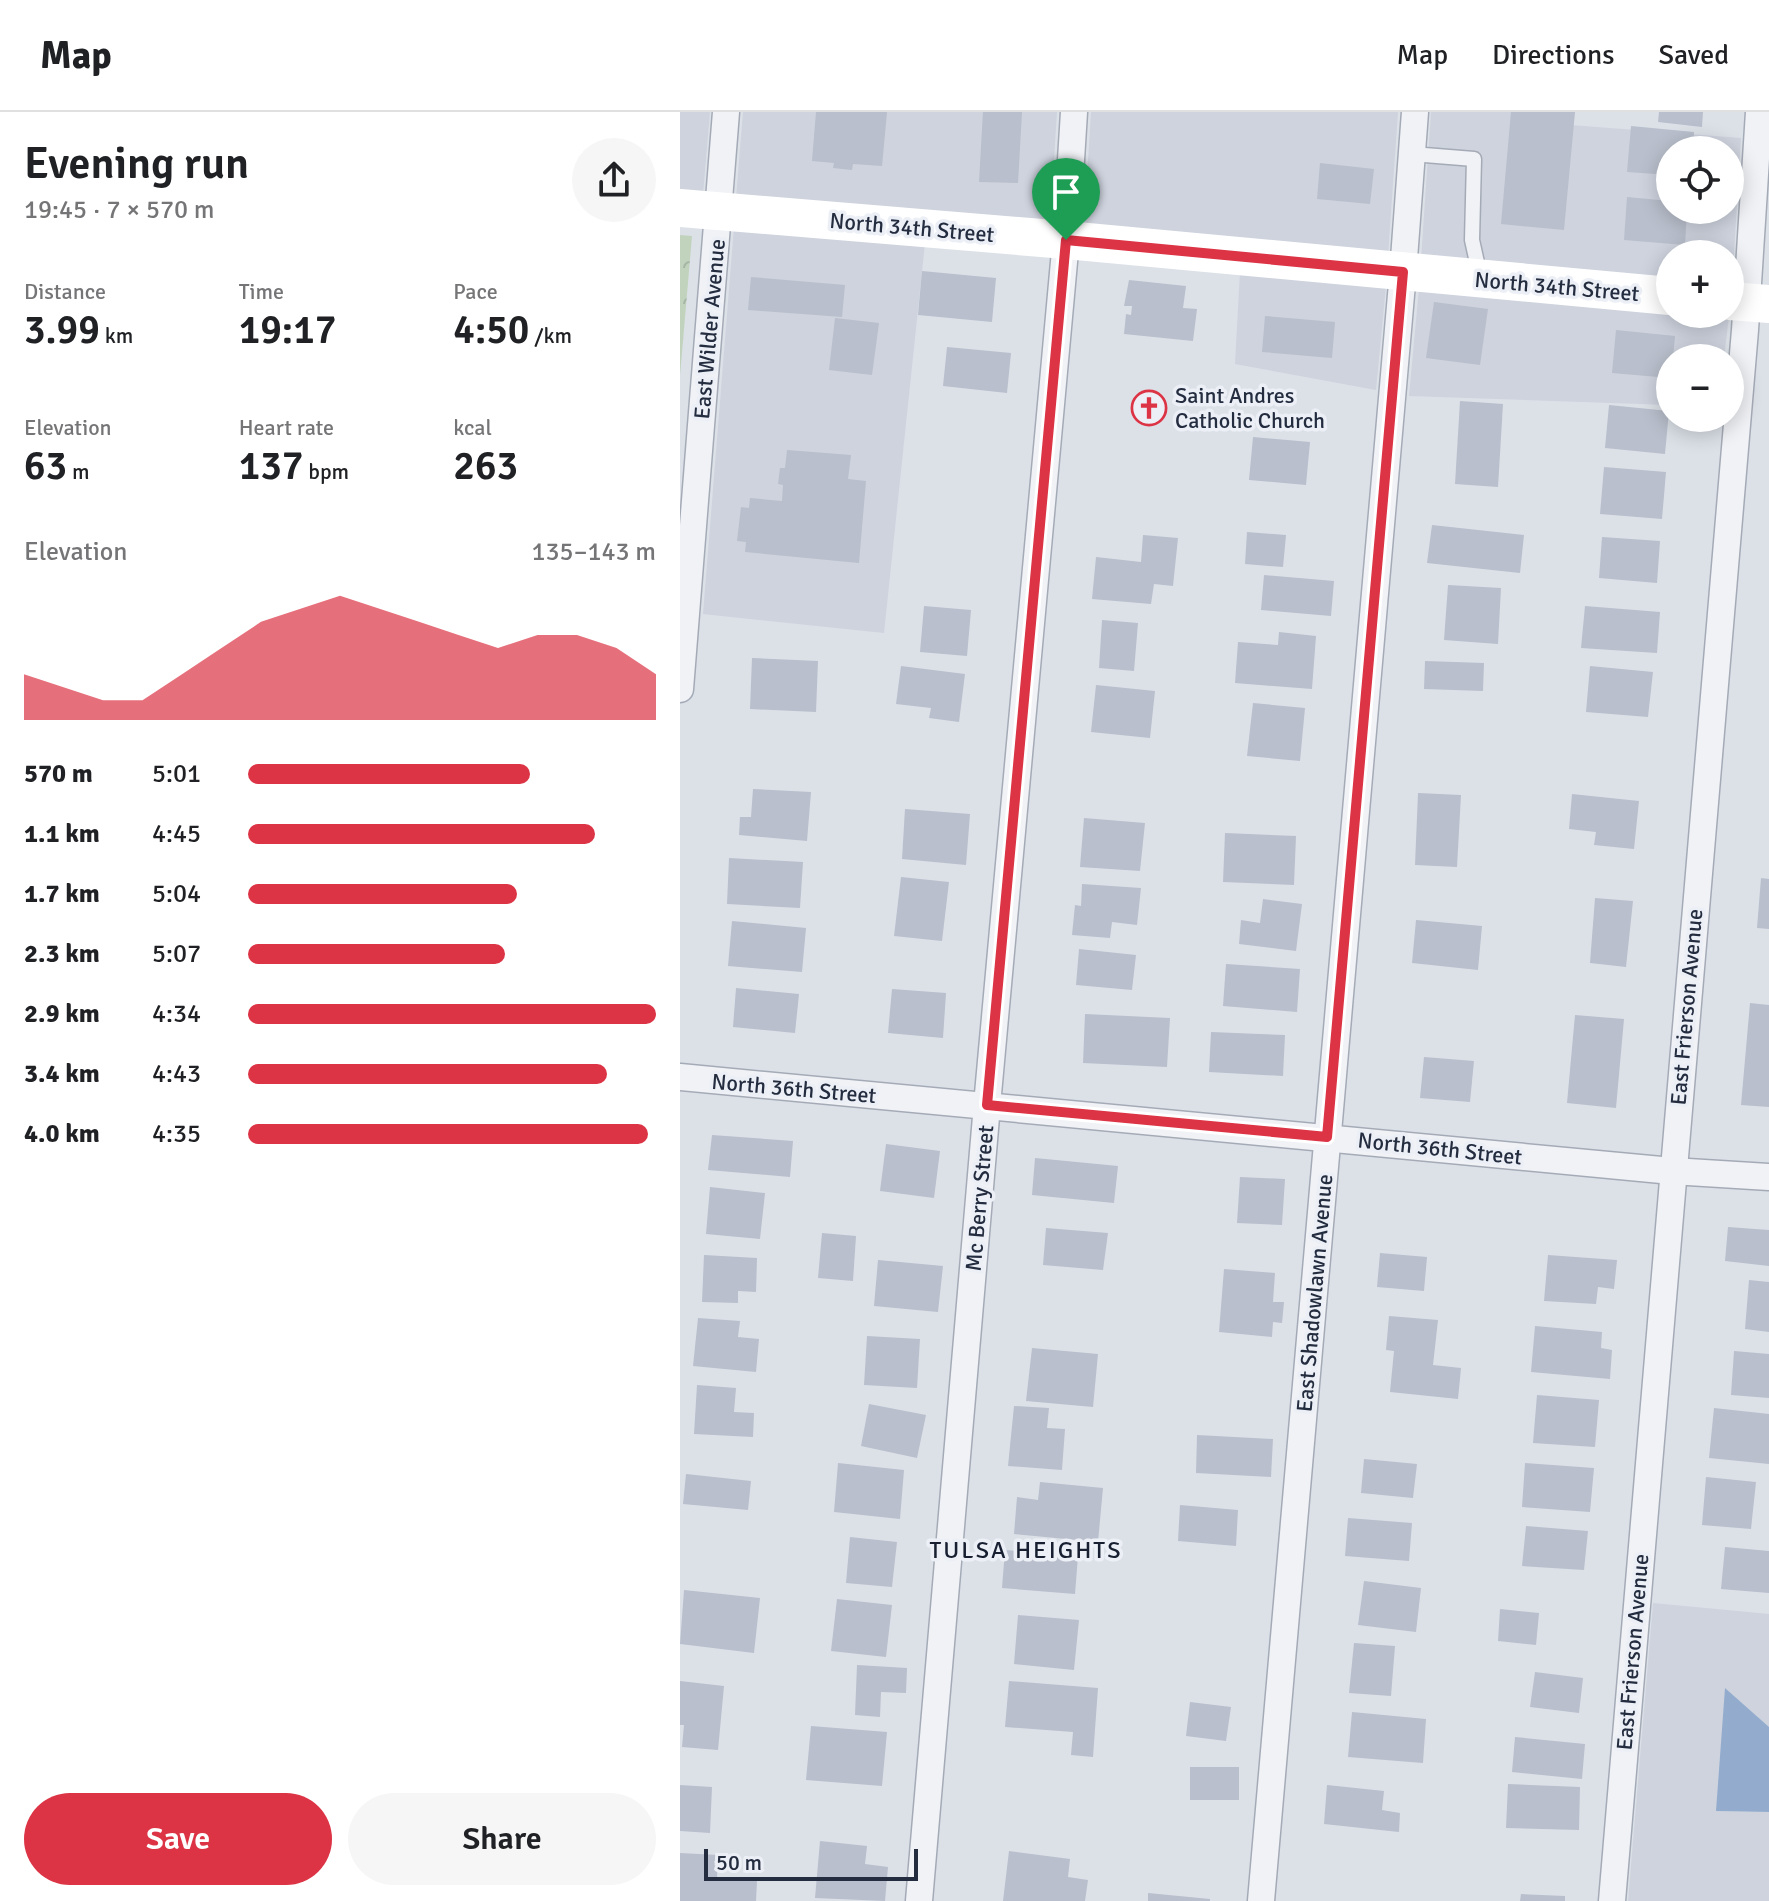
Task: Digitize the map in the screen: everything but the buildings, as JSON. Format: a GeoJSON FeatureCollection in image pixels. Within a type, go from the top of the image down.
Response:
{"type":"FeatureCollection","features":[{"type":"Feature","properties":{"kind":"street","name":"East Wilder Avenue"},"geometry":{"type":"LineString","coordinates":[[681,674],[726,112]]}},
{"type":"Feature","properties":{"kind":"street","name":"Mc Berry Street"},"geometry":{"type":"LineString","coordinates":[[919,1901],[987,1105],[1066,240],[1074,112]]}},
{"type":"Feature","properties":{"kind":"street","name":"East Shadowlawn Avenue"},"geometry":{"type":"LineString","coordinates":[[1261,1901],[1415,112]]}},
{"type":"Feature","properties":{"kind":"street","name":"East Frierson Avenue"},"geometry":{"type":"LineString","coordinates":[[1612,1901],[1672,1171],[1749,303],[1759,112]]}},
{"type":"Feature","properties":{"kind":"street","name":"North 34th Street"},"geometry":{"type":"LineString","coordinates":[[680,208],[1656,295]]}},
{"type":"Feature","properties":{"kind":"street","name":"North 36th Street"},"geometry":{"type":"LineString","coordinates":[[680,1077],[1672,1171],[1769,1177]]}},
{"type":"Feature","properties":{"kind":"lane"},"geometry":{"type":"LineString","coordinates":[[1412,154],[1474,159],[1472,240],[1480,279]]}},
{"type":"Feature","properties":{"kind":"shaded area"},"geometry":{"type":"Polygon","coordinates":[[[680,112],[710,112],[703,195],[680,193],[680,112]]]}},
{"type":"Feature","properties":{"kind":"shaded area"},"geometry":{"type":"Polygon","coordinates":[[[743,112],[1057,112],[1050,224],[736,198],[743,112]]]}},
{"type":"Feature","properties":{"kind":"shaded area"},"geometry":{"type":"Polygon","coordinates":[[[1091,112],[1398,112],[1388,256],[1084,227],[1091,112]]]}},
{"type":"Feature","properties":{"kind":"shaded area"},"geometry":{"type":"Polygon","coordinates":[[[1431,112],[1570,112],[1570,125],[1715,136],[1656,136],[1656,224],[1736,224],[1735,240],[1656,240],[1656,280],[1421,259],[1431,112]]]}},
{"type":"Feature","properties":{"kind":"shaded area"},"geometry":{"type":"Polygon","coordinates":[[[734,227],[925,243],[884,633],[703,614],[734,227]]]}},
{"type":"Feature","properties":{"kind":"shaded area"},"geometry":{"type":"Polygon","coordinates":[[[1240,272],[1386,286],[1376,390],[1235,364],[1240,272]]]}},
{"type":"Feature","properties":{"kind":"shaded area"},"geometry":{"type":"Polygon","coordinates":[[[1419,288],[1656,313],[1656,328],[1728,328],[1726,344],[1656,344],[1656,405],[1409,396],[1419,288]]]}},
{"type":"Feature","properties":{"kind":"shaded area"},"geometry":{"type":"Polygon","coordinates":[[[1653,1603],[1769,1614],[1769,1727],[1726,1689],[1717,1811],[1769,1812],[1769,1901],[1628,1901],[1653,1603]]]}},
{"type":"Feature","properties":{"kind":"green space"},"geometry":{"type":"Polygon","coordinates":[[[680,235],[692,236],[680,376],[680,235]]]}},
{"type":"Feature","properties":{"kind":"water"},"geometry":{"type":"Polygon","coordinates":[[[1725,1688],[1769,1727],[1769,1812],[1716,1811],[1725,1688]]]}},
{"type":"Feature","properties":{"kind":"place","name":"Saint Andres Catholic Church"},"geometry":{"type":"Point","coordinates":[1149,408]}},
{"type":"Feature","properties":{"kind":"district","name":"TULSA HEIGHTS"},"geometry":{"type":"Point","coordinates":[1026,1550]}},
{"type":"Feature","properties":{"kind":"route"},"geometry":{"type":"LineString","coordinates":[[1066,240],[1403,272],[1327,1137],[987,1105],[1066,240]]}}]}
